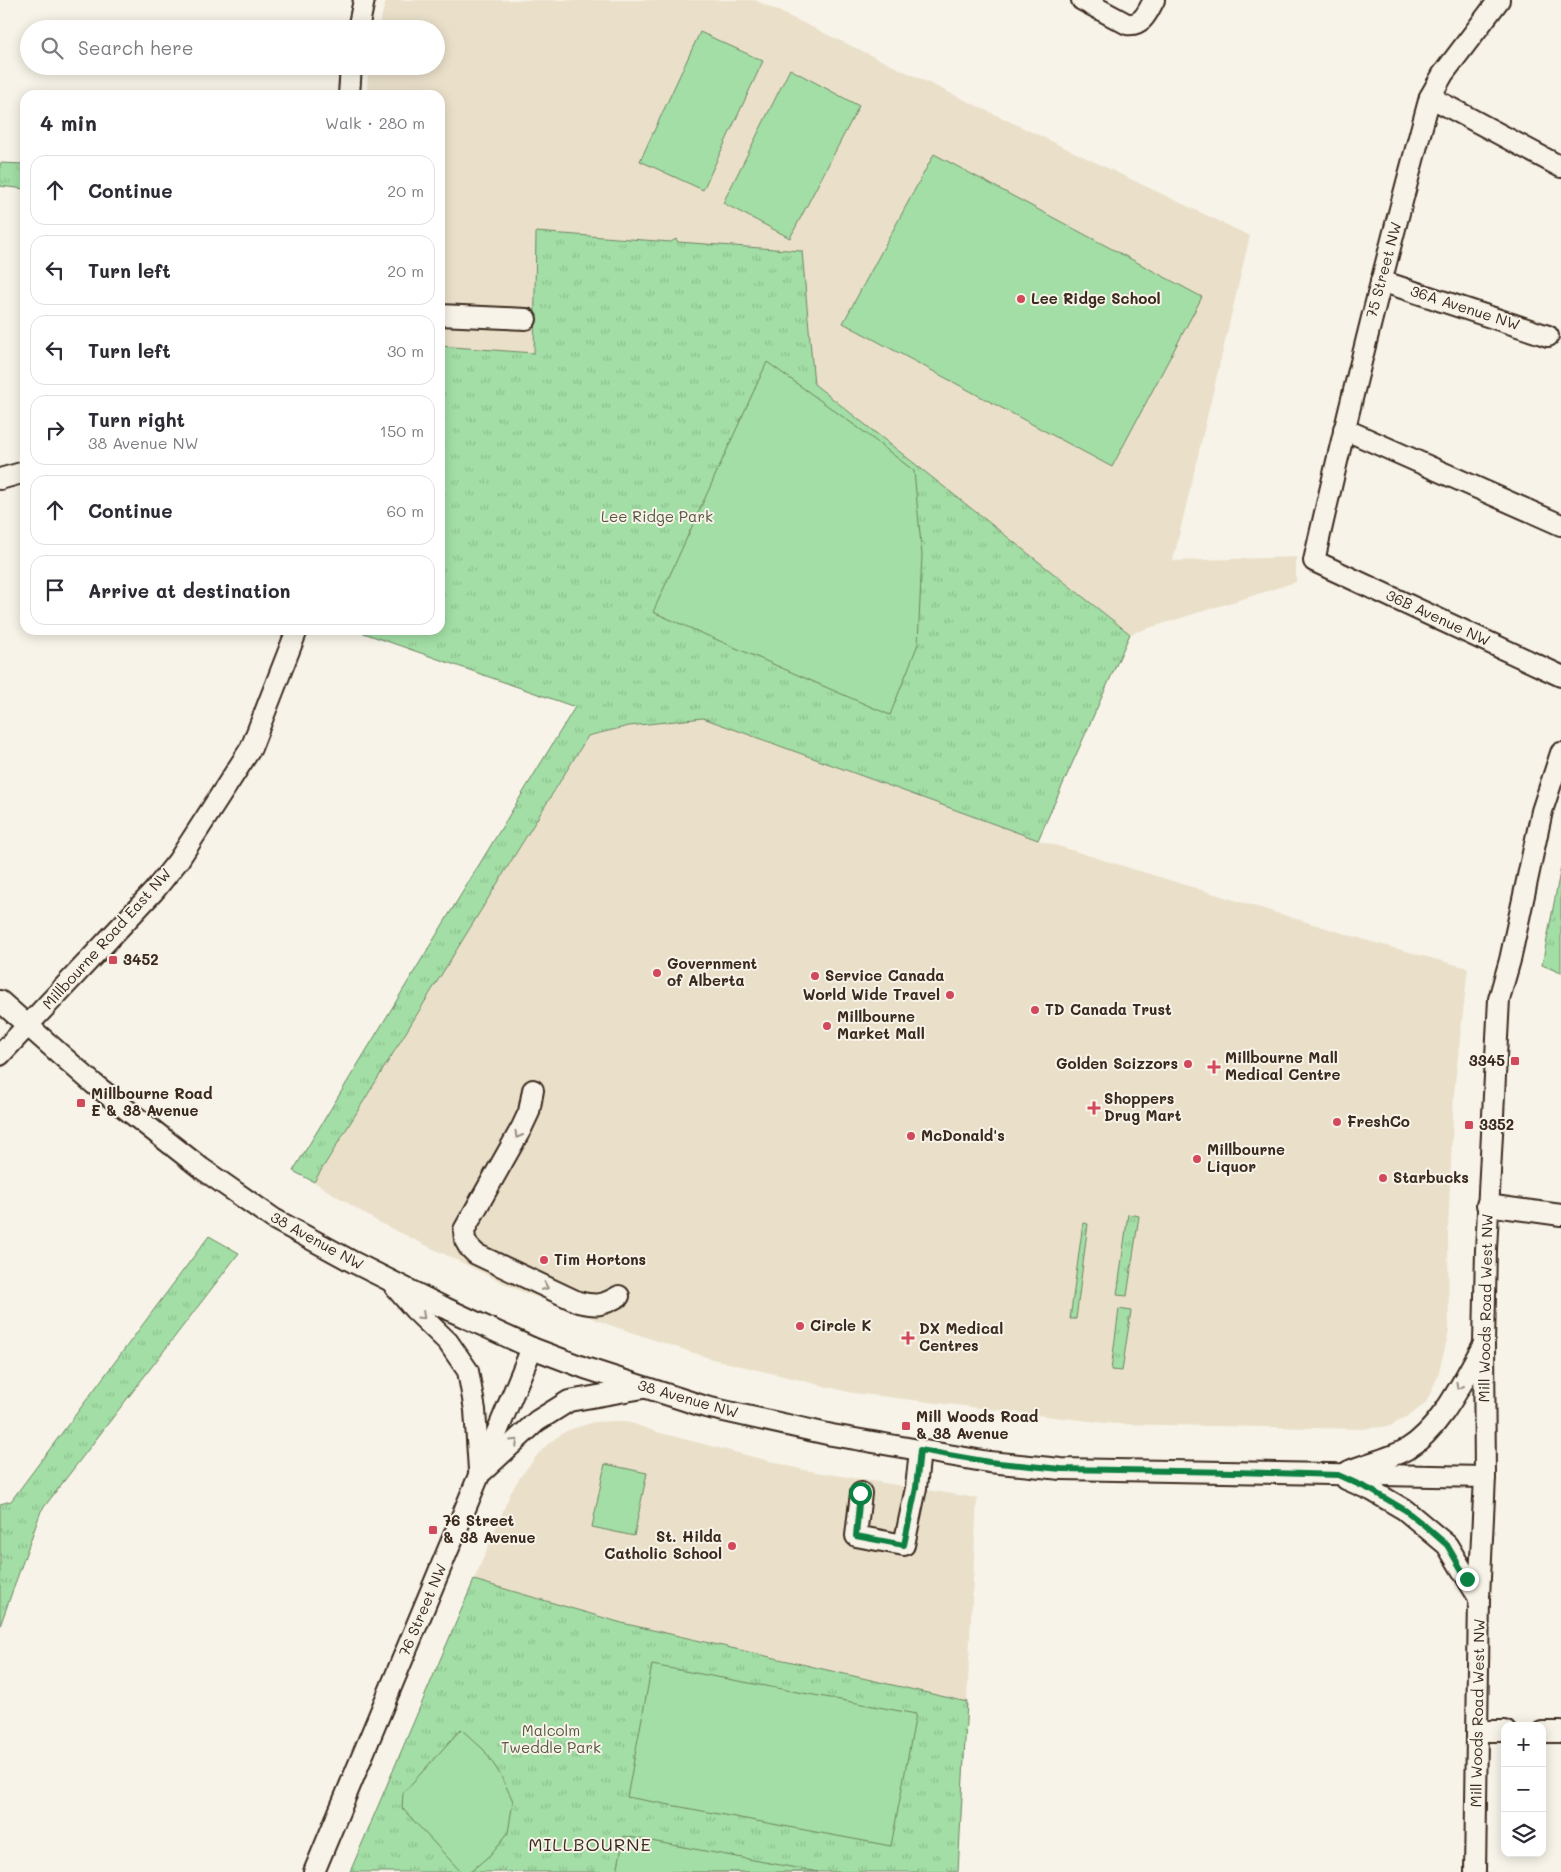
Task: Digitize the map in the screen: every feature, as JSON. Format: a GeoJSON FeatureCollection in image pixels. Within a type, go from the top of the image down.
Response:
{"type":"FeatureCollection","features":[{"type":"Feature","properties":{"kind":"street"},"geometry":{"type":"LineString","coordinates":[[360,20],[364,0]]}},
{"type":"Feature","properties":{"kind":"street"},"geometry":{"type":"LineString","coordinates":[[1082,0],[1127,24],[1133,25],[1144,18],[1154,0]]}},
{"type":"Feature","properties":{"kind":"street","name":"75 Street NW"},"geometry":{"type":"LineString","coordinates":[[1314,561],[1344,429],[1381,281],[1430,97],[1442,74],[1499,0]]}},
{"type":"Feature","properties":{"kind":"street"},"geometry":{"type":"LineString","coordinates":[[349,90],[350,75]]}},
{"type":"Feature","properties":{"kind":"street"},"geometry":{"type":"LineString","coordinates":[[1430,97],[1561,166]]}},
{"type":"Feature","properties":{"kind":"street","name":"36A Avenue NW"},"geometry":{"type":"LineString","coordinates":[[1381,281],[1548,336]]}},
{"type":"Feature","properties":{"kind":"street"},"geometry":{"type":"LineString","coordinates":[[445,315],[526,319]]}},
{"type":"Feature","properties":{"kind":"street"},"geometry":{"type":"LineString","coordinates":[[1344,429],[1561,525]]}},
{"type":"Feature","properties":{"kind":"street"},"geometry":{"type":"LineString","coordinates":[[0,479],[20,473]]}},
{"type":"Feature","properties":{"kind":"street","name":"36B Avenue NW"},"geometry":{"type":"LineString","coordinates":[[1314,561],[1561,676]]}},
{"type":"Feature","properties":{"kind":"street","name":"Millbourne Road East NW"},"geometry":{"type":"LineString","coordinates":[[0,1055],[154,891],[178,861],[251,748],[295,635]]}},
{"type":"Feature","properties":{"kind":"street","name":"Mill Woods Road West NW"},"geometry":{"type":"LineString","coordinates":[[1475,1872],[1479,1598],[1485,1477],[1484,1344],[1487,1205],[1499,1000],[1510,960],[1542,811],[1561,753]]}},
{"type":"Feature","properties":{"kind":"street","name":"38 Avenue NW"},"geometry":{"type":"LineString","coordinates":[[0,1001],[101,1090],[201,1168],[274,1219],[389,1280],[532,1348],[585,1368],[706,1407],[832,1436],[989,1462],[1061,1469],[1485,1477]]}},
{"type":"Feature","properties":{"kind":"street"},"geometry":{"type":"LineString","coordinates":[[533,1090],[529,1112],[494,1175],[490,1203],[477,1226],[474,1242],[481,1253],[501,1266],[578,1302],[594,1305],[606,1304],[619,1296]]}},
{"type":"Feature","properties":{"kind":"street"},"geometry":{"type":"LineString","coordinates":[[1487,1205],[1561,1215]]}},
{"type":"Feature","properties":{"kind":"street"},"geometry":{"type":"LineString","coordinates":[[389,1280],[414,1309],[448,1342],[468,1371],[475,1410],[479,1475]]}},
{"type":"Feature","properties":{"kind":"street"},"geometry":{"type":"LineString","coordinates":[[1338,1475],[1407,1449],[1427,1432],[1444,1412],[1484,1344]]}},
{"type":"Feature","properties":{"kind":"street","name":"76 Street NW"},"geometry":{"type":"LineString","coordinates":[[314,1872],[532,1348]]}},
{"type":"Feature","properties":{"kind":"street"},"geometry":{"type":"LineString","coordinates":[[479,1475],[537,1421],[569,1401],[648,1388]]}},
{"type":"Feature","properties":{"kind":"street"},"geometry":{"type":"LineString","coordinates":[[860,1493],[856,1536],[904,1545],[916,1488],[920,1450]]}},
{"type":"Feature","properties":{"kind":"street"},"geometry":{"type":"LineString","coordinates":[[1338,1475],[1371,1490],[1405,1510],[1447,1545],[1479,1598]]}},
{"type":"Feature","properties":{"kind":"street"},"geometry":{"type":"LineString","coordinates":[[1478,1731],[1501,1731]]}},
{"type":"Feature","properties":{"kind":"street"},"geometry":{"type":"LineString","coordinates":[[1546,1732],[1561,1732]]}},
{"type":"Feature","properties":{"kind":"shaded area","name":"Lee Ridge School"},"geometry":{"type":"Polygon","coordinates":[[[386,0],[755,0],[1250,236],[1173,561],[1296,557],[1296,582],[1130,634],[814,384],[802,251],[536,232],[534,353],[445,346],[445,90],[367,90],[368,75],[445,75],[445,20],[380,20],[386,0]]]}},
{"type":"Feature","properties":{"kind":"shaded area","name":"Millbourne Market Mall"},"geometry":{"type":"Polygon","coordinates":[[[703,718],[1038,840],[1372,942],[1468,968],[1454,1093],[1448,1231],[1449,1331],[1438,1376],[1426,1403],[1412,1414],[1390,1426],[1362,1429],[1114,1424],[853,1393],[712,1359],[615,1327],[520,1291],[378,1222],[314,1182],[588,737],[629,726],[703,718]]]}},
{"type":"Feature","properties":{"kind":"shaded area","name":"St. Hilda Catholic School"},"geometry":{"type":"Polygon","coordinates":[[[614,1421],[631,1423],[657,1432],[804,1470],[977,1498],[967,1702],[622,1623],[474,1580],[511,1492],[539,1453],[566,1431],[594,1422],[614,1421]]]}},
{"type":"Feature","properties":{"kind":"green space"},"geometry":{"type":"Polygon","coordinates":[[[700,32],[763,61],[703,190],[640,161],[700,32]]]}},
{"type":"Feature","properties":{"kind":"green space"},"geometry":{"type":"Polygon","coordinates":[[[790,69],[859,106],[790,238],[723,203],[790,69]]]}},
{"type":"Feature","properties":{"kind":"green space"},"geometry":{"type":"Polygon","coordinates":[[[934,154],[1202,297],[1112,467],[843,323],[934,154]]]}},
{"type":"Feature","properties":{"kind":"green space"},"geometry":{"type":"Polygon","coordinates":[[[0,163],[20,164],[20,188],[0,186],[0,163]]]}},
{"type":"Feature","properties":{"kind":"green space","name":"Lee Ridge Park"},"geometry":{"type":"Polygon","coordinates":[[[536,232],[671,242],[676,239],[678,242],[802,251],[814,384],[1130,634],[1038,840],[703,718],[629,726],[588,736],[314,1182],[293,1171],[575,707],[369,635],[445,635],[445,346],[534,353],[536,232]]]}},
{"type":"Feature","properties":{"kind":"green space"},"geometry":{"type":"Polygon","coordinates":[[[767,362],[864,432],[914,471],[922,555],[918,644],[890,715],[653,612],[767,362]]]}},
{"type":"Feature","properties":{"kind":"green space"},"geometry":{"type":"Polygon","coordinates":[[[1561,867],[1561,973],[1542,965],[1561,867]]]}},
{"type":"Feature","properties":{"kind":"green space"},"geometry":{"type":"Polygon","coordinates":[[[1128,1214],[1139,1216],[1127,1296],[1117,1295],[1128,1214]]]}},
{"type":"Feature","properties":{"kind":"green space"},"geometry":{"type":"Polygon","coordinates":[[[1083,1223],[1088,1224],[1076,1319],[1070,1319],[1083,1223]]]}},
{"type":"Feature","properties":{"kind":"green space"},"geometry":{"type":"Polygon","coordinates":[[[209,1236],[239,1253],[41,1511],[0,1626],[0,1504],[11,1501],[209,1236]]]}},
{"type":"Feature","properties":{"kind":"green space"},"geometry":{"type":"Polygon","coordinates":[[[1119,1309],[1131,1311],[1122,1371],[1111,1370],[1119,1309]]]}},
{"type":"Feature","properties":{"kind":"green space"},"geometry":{"type":"Polygon","coordinates":[[[605,1464],[647,1473],[634,1536],[592,1527],[605,1464]]]}},
{"type":"Feature","properties":{"kind":"green space","name":"Malcolm Tweddle Park"},"geometry":{"type":"Polygon","coordinates":[[[474,1580],[622,1623],[967,1702],[958,1872],[350,1872],[474,1580]]]}},
{"type":"Feature","properties":{"kind":"green space"},"geometry":{"type":"Polygon","coordinates":[[[652,1665],[916,1714],[891,1846],[627,1797],[652,1665]]]}},
{"type":"Feature","properties":{"kind":"green space"},"geometry":{"type":"Polygon","coordinates":[[[461,1729],[484,1750],[500,1774],[513,1801],[508,1833],[490,1855],[470,1872],[461,1872],[402,1808],[403,1793],[461,1729]]]}},
{"type":"Feature","properties":{"kind":"green space"},"geometry":{"type":"Polygon","coordinates":[[[624,1836],[818,1872],[617,1872],[624,1836]]]}},
{"type":"Feature","properties":{"kind":"place","name":"Lee Ridge School"},"geometry":{"type":"Point","coordinates":[1021,299]}},
{"type":"Feature","properties":{"kind":"place","name":"3452"},"geometry":{"type":"Point","coordinates":[113,960]}},
{"type":"Feature","properties":{"kind":"place","name":"Government of Alberta"},"geometry":{"type":"Point","coordinates":[657,973]}},
{"type":"Feature","properties":{"kind":"place","name":"Service Canada"},"geometry":{"type":"Point","coordinates":[815,976]}},
{"type":"Feature","properties":{"kind":"place","name":"World Wide Travel"},"geometry":{"type":"Point","coordinates":[950,995]}},
{"type":"Feature","properties":{"kind":"place","name":"TD Canada Trust"},"geometry":{"type":"Point","coordinates":[1035,1010]}},
{"type":"Feature","properties":{"kind":"place","name":"Millbourne Market Mall"},"geometry":{"type":"Point","coordinates":[827,1026]}},
{"type":"Feature","properties":{"kind":"place","name":"3345"},"geometry":{"type":"Point","coordinates":[1515,1061]}},
{"type":"Feature","properties":{"kind":"place","name":"Golden Scizzors"},"geometry":{"type":"Point","coordinates":[1188,1064]}},
{"type":"Feature","properties":{"kind":"place","name":"Millbourne Mall Medical Centre"},"geometry":{"type":"Point","coordinates":[1214,1067]}},
{"type":"Feature","properties":{"kind":"place","name":"Millbourne Road E & 38 Avenue"},"geometry":{"type":"Point","coordinates":[81,1103]}},
{"type":"Feature","properties":{"kind":"place","name":"Shoppers Drug Mart"},"geometry":{"type":"Point","coordinates":[1094,1108]}},
{"type":"Feature","properties":{"kind":"place","name":"FreshCo"},"geometry":{"type":"Point","coordinates":[1337,1122]}},
{"type":"Feature","properties":{"kind":"place","name":"3352"},"geometry":{"type":"Point","coordinates":[1469,1125]}},
{"type":"Feature","properties":{"kind":"place","name":"McDonald's"},"geometry":{"type":"Point","coordinates":[911,1136]}},
{"type":"Feature","properties":{"kind":"place","name":"Millbourne Liquor"},"geometry":{"type":"Point","coordinates":[1197,1159]}},
{"type":"Feature","properties":{"kind":"place","name":"Starbucks"},"geometry":{"type":"Point","coordinates":[1383,1178]}},
{"type":"Feature","properties":{"kind":"place","name":"Tim Hortons"},"geometry":{"type":"Point","coordinates":[544,1260]}},
{"type":"Feature","properties":{"kind":"place","name":"Circle K"},"geometry":{"type":"Point","coordinates":[800,1326]}},
{"type":"Feature","properties":{"kind":"place","name":"DX Medical Centres"},"geometry":{"type":"Point","coordinates":[908,1338]}},
{"type":"Feature","properties":{"kind":"place","name":"Mill Woods Road & 38 Avenue"},"geometry":{"type":"Point","coordinates":[906,1426]}},
{"type":"Feature","properties":{"kind":"place","name":"76 Street & 38 Avenue"},"geometry":{"type":"Point","coordinates":[433,1530]}},
{"type":"Feature","properties":{"kind":"place","name":"St. Hilda Catholic School"},"geometry":{"type":"Point","coordinates":[732,1546]}},
{"type":"Feature","properties":{"kind":"district","name":"MILLBOURNE"},"geometry":{"type":"Point","coordinates":[590,1845]}},
{"type":"Feature","properties":{"kind":"route"},"geometry":{"type":"LineString","coordinates":[[860,1493],[856,1536],[904,1545],[916,1488],[920,1450],[989,1462],[1061,1469],[1338,1475],[1371,1490],[1405,1510],[1424,1525],[1447,1545],[1467,1579]]}}]}
